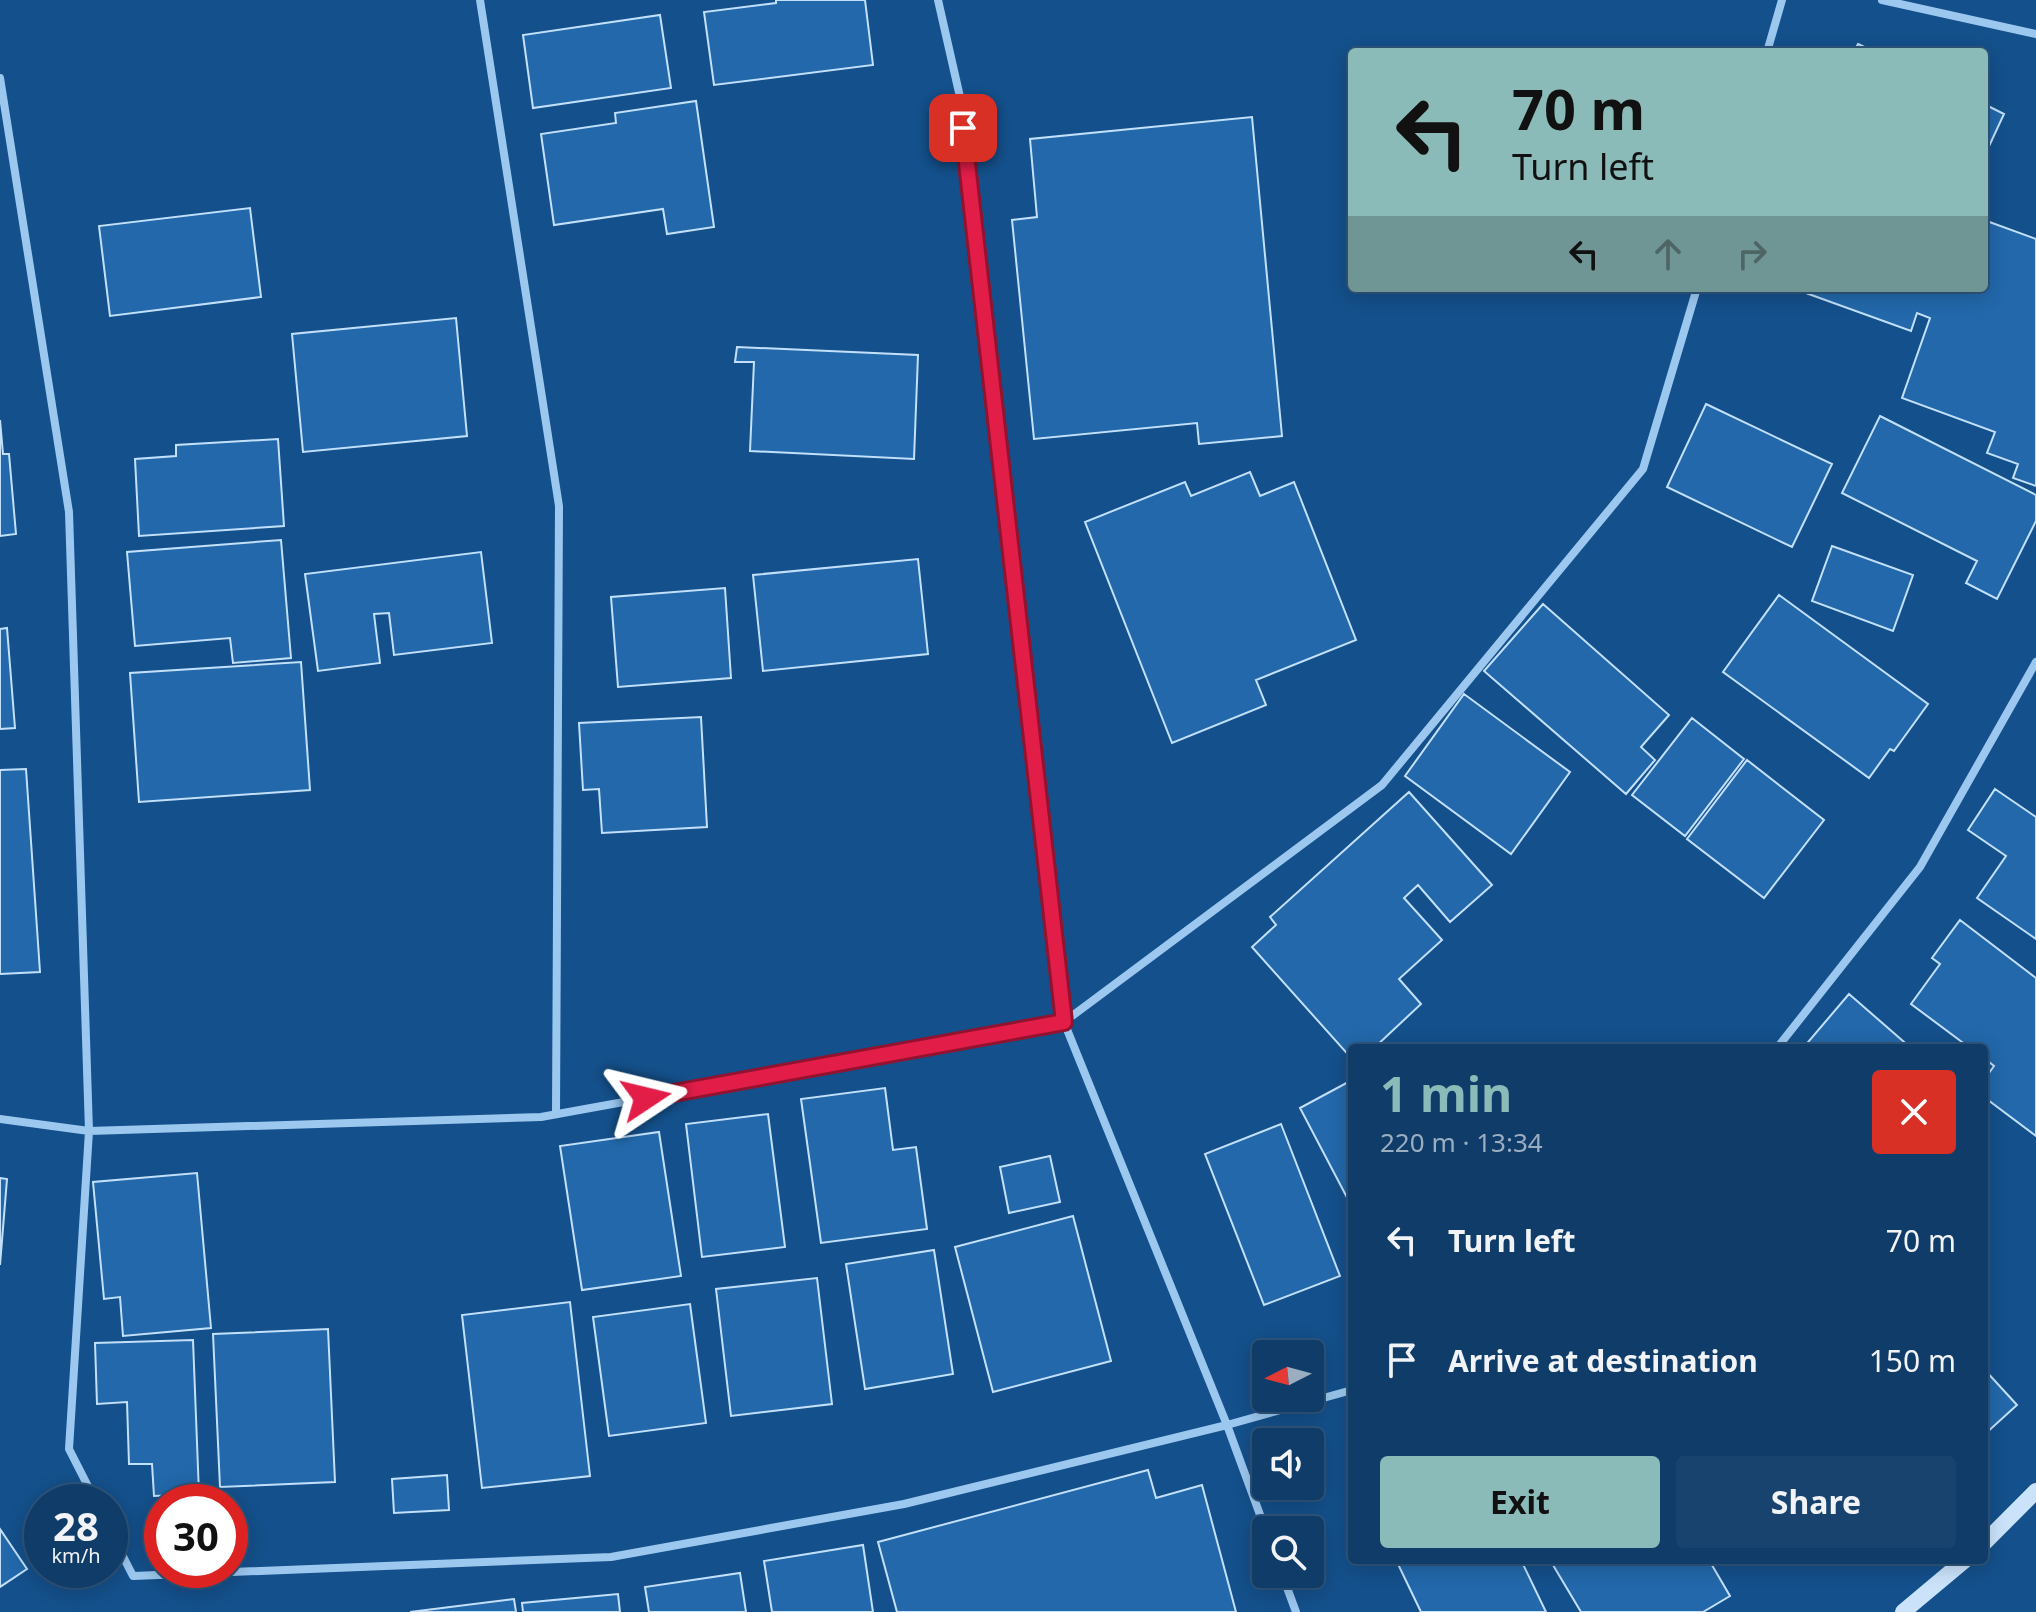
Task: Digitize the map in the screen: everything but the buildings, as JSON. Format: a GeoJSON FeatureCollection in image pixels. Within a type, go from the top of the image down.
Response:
{"type":"FeatureCollection","features":[{"type":"Feature","properties":{"kind":"main road"},"geometry":{"type":"LineString","coordinates":[[1988,1539],[2036,1491]]}},
{"type":"Feature","properties":{"kind":"main road"},"geometry":{"type":"LineString","coordinates":[[1903,1612],[1960,1564]]}},
{"type":"Feature","properties":{"kind":"street"},"geometry":{"type":"LineString","coordinates":[[480,0],[559,506],[556,1114]]}},
{"type":"Feature","properties":{"kind":"street"},"geometry":{"type":"LineString","coordinates":[[938,0],[960,97],[1064,1022],[1227,1425],[1260,1516]]}},
{"type":"Feature","properties":{"kind":"street"},"geometry":{"type":"LineString","coordinates":[[1768,48],[1782,0]]}},
{"type":"Feature","properties":{"kind":"street"},"geometry":{"type":"LineString","coordinates":[[1882,0],[2036,34]]}},
{"type":"Feature","properties":{"kind":"street"},"geometry":{"type":"LineString","coordinates":[[0,78],[69,512],[89,1131],[69,1449],[87,1484]]}},
{"type":"Feature","properties":{"kind":"street"},"geometry":{"type":"LineString","coordinates":[[0,1119],[89,1131],[541,1117],[1064,1022],[1382,785],[1643,469],[1696,292]]}},
{"type":"Feature","properties":{"kind":"street"},"geometry":{"type":"LineString","coordinates":[[1780,1044],[1920,867],[2036,662]]}},
{"type":"Feature","properties":{"kind":"street"},"geometry":{"type":"LineString","coordinates":[[128,1566],[133,1576],[611,1557],[904,1504],[1227,1425],[1348,1391]]}},
{"type":"Feature","properties":{"kind":"street"},"geometry":{"type":"LineString","coordinates":[[1287,1588],[1296,1612]]}},
{"type":"Feature","properties":{"kind":"route"},"geometry":{"type":"LineString","coordinates":[[646,1098],[1064,1022],[963,128]]}}]}
